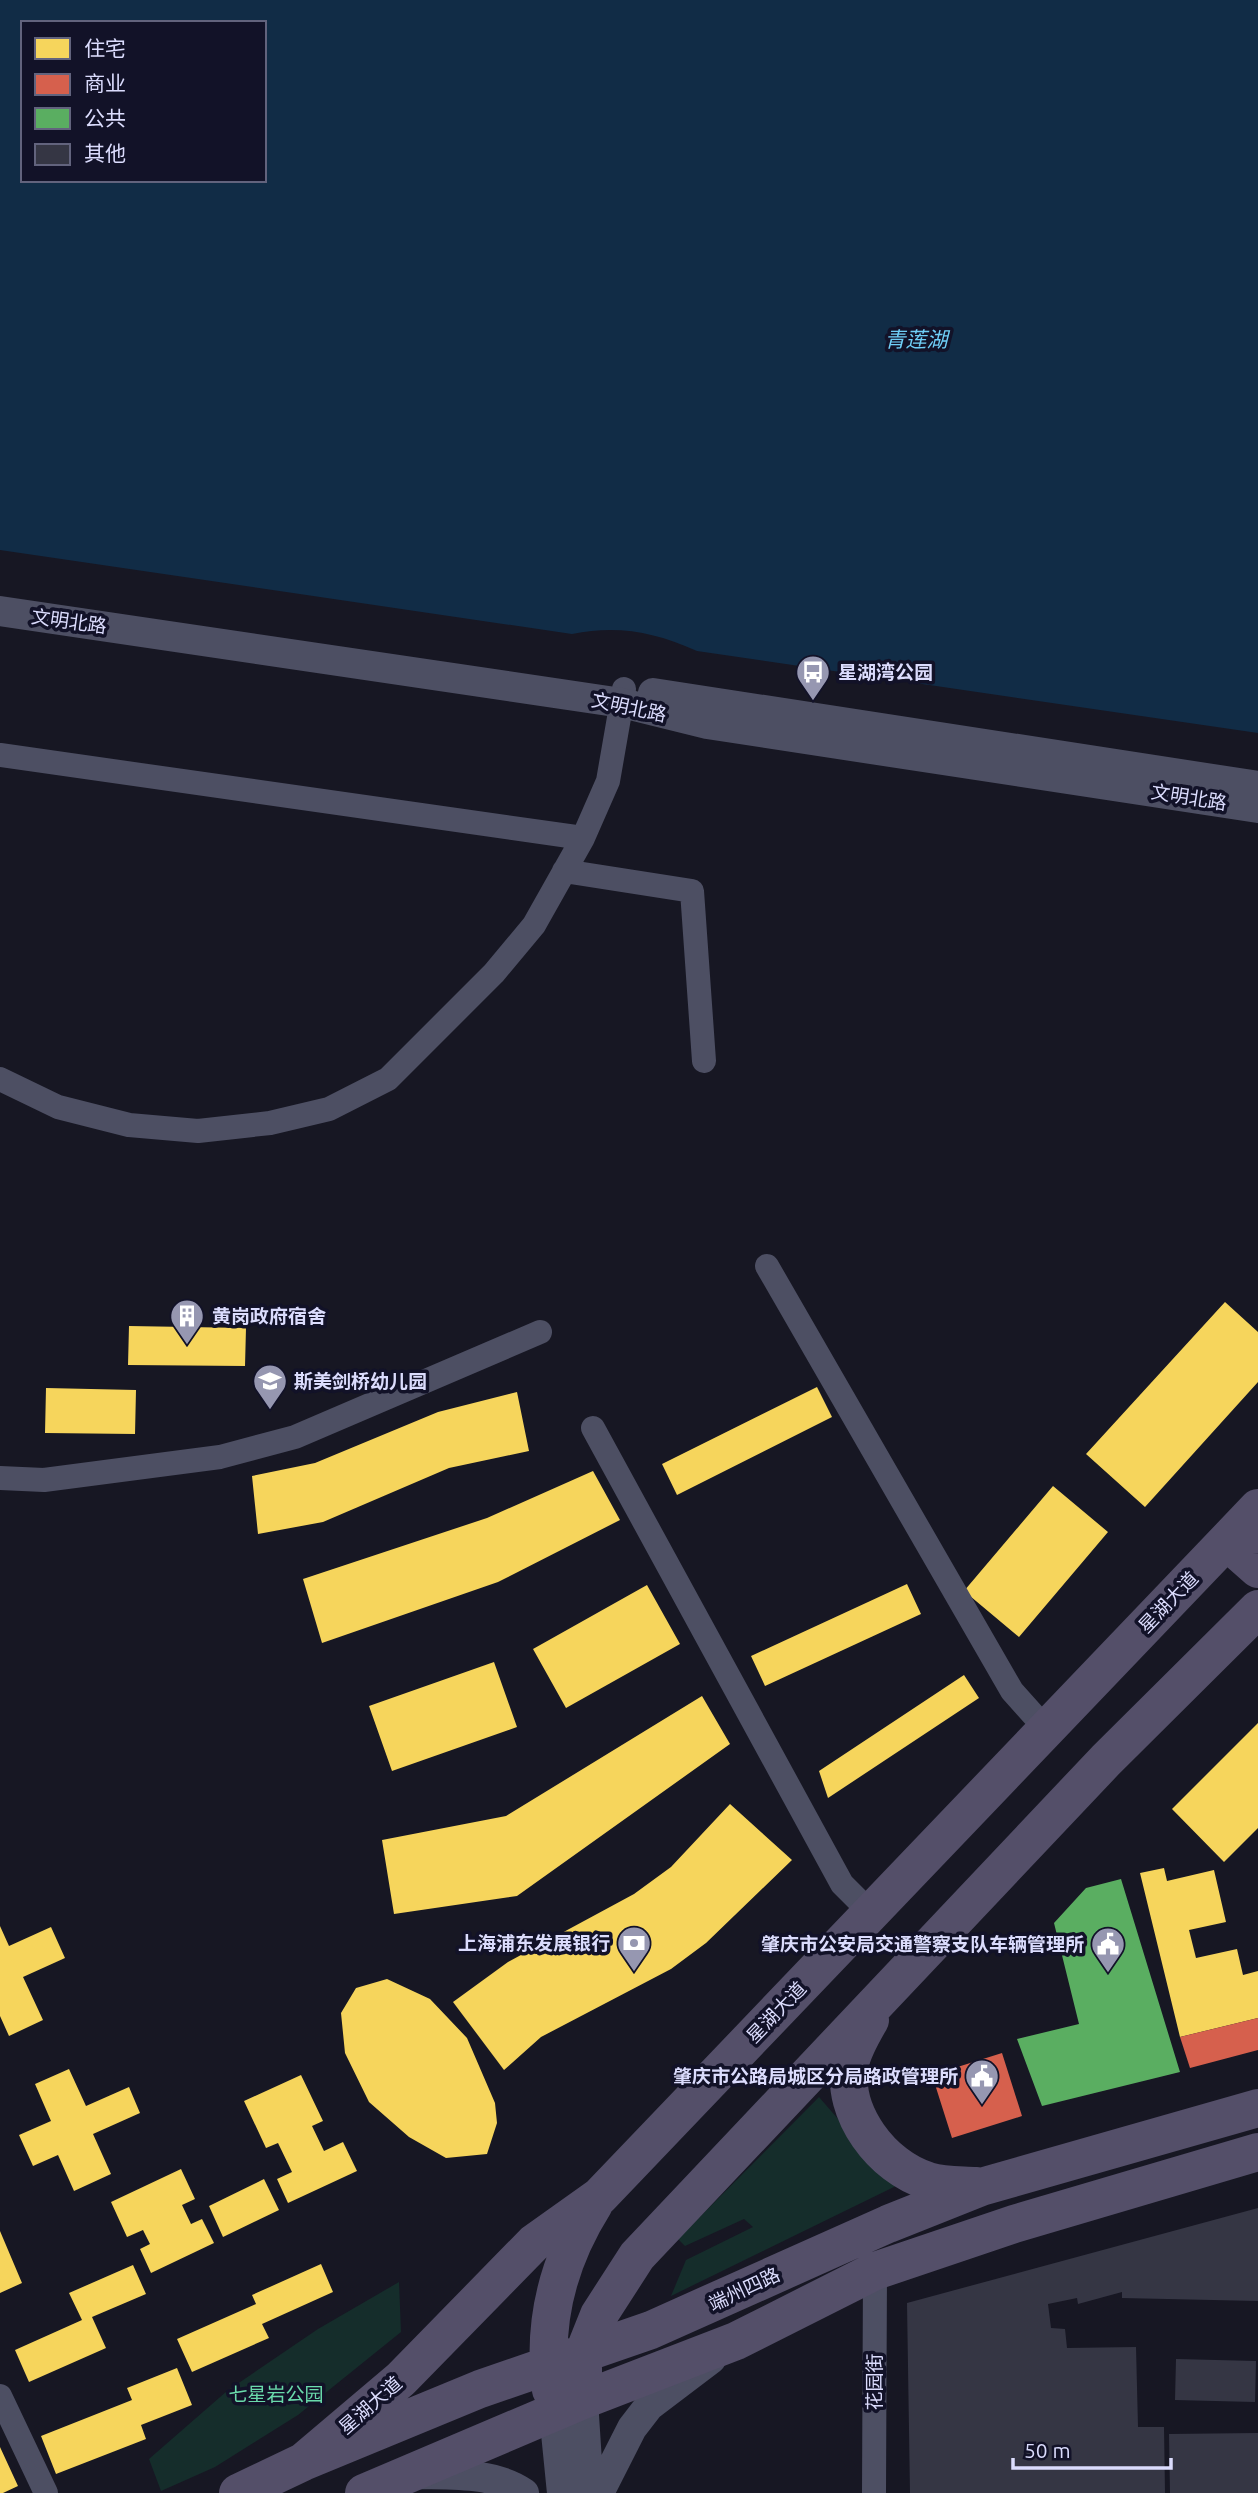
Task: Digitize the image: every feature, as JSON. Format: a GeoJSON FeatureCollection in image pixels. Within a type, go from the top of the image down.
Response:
{"type":"FeatureCollection","features":[{"type":"Feature","properties":{"kind":"main road","name":"星湖大道"},"geometry":{"type":"LineString","coordinates":[[303,2462],[401,2379],[534,2243],[593,2207],[1249,1517]]}},
{"type":"Feature","properties":{"kind":"main road"},"geometry":{"type":"LineString","coordinates":[[1249,1517],[1241,1554],[1258,1569]]}},
{"type":"Feature","properties":{"kind":"main road"},"geometry":{"type":"LineString","coordinates":[[565,2360],[599,2315],[637,2256],[1106,1760],[1258,1609]]}},
{"type":"Feature","properties":{"kind":"main road"},"geometry":{"type":"LineString","coordinates":[[886,1990],[860,2039],[850,2065],[850,2086],[859,2121],[884,2154],[925,2180],[981,2187]]}},
{"type":"Feature","properties":{"kind":"main road","name":"端州四路"},"geometry":{"type":"LineString","coordinates":[[238,2493],[386,2427],[672,2322],[782,2271],[981,2187],[1258,2108]]}},
{"type":"Feature","properties":{"kind":"main road"},"geometry":{"type":"LineString","coordinates":[[364,2493],[568,2406],[736,2341],[875,2272],[1014,2224],[1258,2152]]}},
{"type":"Feature","properties":{"kind":"main road"},"geometry":{"type":"LineString","coordinates":[[593,2207],[587,2252],[604,2265],[637,2256]]}},
{"type":"Feature","properties":{"kind":"main road"},"geometry":{"type":"LineString","coordinates":[[568,2406],[565,2360],[550,2323],[561,2266],[593,2207]]}},
{"type":"Feature","properties":{"kind":"main road"},"geometry":{"type":"LineString","coordinates":[[782,2271],[800,2308]]}},
{"type":"Feature","properties":{"kind":"main road"},"geometry":{"type":"LineString","coordinates":[[386,2427],[408,2473]]}},
{"type":"Feature","properties":{"kind":"street","name":"文明北路"},"geometry":{"type":"LineString","coordinates":[[0,597],[623,696],[707,724],[1258,808]]}},
{"type":"Feature","properties":{"kind":"street","name":"文明北路"},"geometry":{"type":"LineString","coordinates":[[0,611],[1258,786]]}},
{"type":"Feature","properties":{"kind":"street"},"geometry":{"type":"LineString","coordinates":[[0,1079],[58,1107],[129,1125],[198,1131],[270,1123],[329,1109],[388,1079],[444,1025],[534,925],[583,838],[608,781],[623,696]]}},
{"type":"Feature","properties":{"kind":"street"},"geometry":{"type":"LineString","coordinates":[[0,755],[583,838]]}},
{"type":"Feature","properties":{"kind":"street"},"geometry":{"type":"LineString","coordinates":[[564,871],[692,891],[704,1061]]}},
{"type":"Feature","properties":{"kind":"street"},"geometry":{"type":"LineString","coordinates":[[767,1266],[1012,1691],[1046,1730]]}},
{"type":"Feature","properties":{"kind":"street"},"geometry":{"type":"LineString","coordinates":[[0,1478],[44,1480],[220,1457],[295,1437],[540,1332]]}},
{"type":"Feature","properties":{"kind":"street"},"geometry":{"type":"LineString","coordinates":[[593,1428],[842,1884],[871,1913]]}},
{"type":"Feature","properties":{"kind":"street","name":"花园街"},"geometry":{"type":"LineString","coordinates":[[874,2493],[875,2272]]}},
{"type":"Feature","properties":{"kind":"street"},"geometry":{"type":"LineString","coordinates":[[599,2493],[632,2428],[649,2406],[736,2341]]}},
{"type":"Feature","properties":{"kind":"street"},"geometry":{"type":"LineString","coordinates":[[0,2396],[46,2493]]}},
{"type":"Feature","properties":{"kind":"street"},"geometry":{"type":"LineString","coordinates":[[562,2493],[568,2406]]}},
{"type":"Feature","properties":{"kind":"street"},"geometry":{"type":"LineString","coordinates":[[568,2406],[589,2493]]}},
{"type":"Feature","properties":{"kind":"street"},"geometry":{"type":"LineString","coordinates":[[408,2473],[474,2476],[516,2487],[524,2493]]}},
{"type":"Feature","properties":{"kind":"green space"},"geometry":{"type":"Polygon","coordinates":[[[819,2097],[896,2186],[671,2296],[686,2260],[753,2227],[744,2219],[685,2246],[678,2239],[819,2097]]]}},
{"type":"Feature","properties":{"kind":"green space","name":"七星岩公园"},"geometry":{"type":"Polygon","coordinates":[[[399,2282],[401,2332],[298,2415],[215,2467],[161,2491],[149,2459],[227,2391],[318,2329],[399,2282]]]}},
{"type":"Feature","properties":{"kind":"water","name":"青莲湖"},"geometry":{"type":"Polygon","coordinates":[[[0,0],[1258,0],[1258,733],[697,651],[666,639],[636,632],[605,630],[572,634],[0,550],[0,0]]]}},
{"type":"Feature","properties":{"kind":"building: 住宅"},"geometry":{"type":"Polygon","coordinates":[[[1225,1302],[1258,1332],[1258,1382],[1145,1507],[1086,1454],[1225,1302]]]}},
{"type":"Feature","properties":{"kind":"building: 住宅","name":"黄岗政府宿舍"},"geometry":{"type":"Polygon","coordinates":[[[129,1326],[246,1328],[245,1366],[128,1365],[129,1326]]]}},
{"type":"Feature","properties":{"kind":"building: 住宅"},"geometry":{"type":"Polygon","coordinates":[[[817,1387],[832,1417],[677,1495],[662,1464],[817,1387]]]}},
{"type":"Feature","properties":{"kind":"building: 住宅"},"geometry":{"type":"Polygon","coordinates":[[[46,1388],[136,1390],[135,1434],[45,1433],[46,1388]]]}},
{"type":"Feature","properties":{"kind":"building: 住宅"},"geometry":{"type":"Polygon","coordinates":[[[517,1392],[529,1451],[449,1468],[323,1522],[258,1534],[252,1476],[315,1463],[438,1412],[517,1392]]]}},
{"type":"Feature","properties":{"kind":"building: 住宅"},"geometry":{"type":"Polygon","coordinates":[[[593,1471],[620,1520],[498,1582],[322,1643],[303,1579],[487,1518],[593,1471]]]}},
{"type":"Feature","properties":{"kind":"building: 住宅"},"geometry":{"type":"Polygon","coordinates":[[[1053,1486],[1108,1532],[1019,1637],[964,1591],[1053,1486]]]}},
{"type":"Feature","properties":{"kind":"building: 住宅"},"geometry":{"type":"Polygon","coordinates":[[[907,1584],[921,1614],[765,1686],[751,1656],[907,1584]]]}},
{"type":"Feature","properties":{"kind":"building: 住宅"},"geometry":{"type":"Polygon","coordinates":[[[647,1585],[680,1644],[566,1708],[533,1649],[647,1585]]]}},
{"type":"Feature","properties":{"kind":"building: 住宅"},"geometry":{"type":"Polygon","coordinates":[[[494,1662],[517,1727],[392,1771],[369,1706],[494,1662]]]}},
{"type":"Feature","properties":{"kind":"building: 住宅"},"geometry":{"type":"Polygon","coordinates":[[[964,1675],[979,1698],[828,1798],[819,1771],[964,1675]]]}},
{"type":"Feature","properties":{"kind":"building: 住宅"},"geometry":{"type":"Polygon","coordinates":[[[702,1696],[730,1744],[517,1896],[394,1914],[382,1840],[506,1816],[702,1696]]]}},
{"type":"Feature","properties":{"kind":"building: 住宅"},"geometry":{"type":"Polygon","coordinates":[[[1258,1723],[1258,1828],[1224,1862],[1172,1809],[1258,1723]]]}},
{"type":"Feature","properties":{"kind":"building: 住宅"},"geometry":{"type":"Polygon","coordinates":[[[730,1804],[792,1860],[706,1943],[671,1969],[541,2037],[504,2070],[453,2002],[508,1962],[634,1894],[671,1867],[730,1804]]]}},
{"type":"Feature","properties":{"kind":"building: 住宅"},"geometry":{"type":"Polygon","coordinates":[[[1164,1868],[1167,1881],[1214,1870],[1226,1922],[1189,1930],[1196,1958],[1237,1949],[1243,1975],[1258,1971],[1258,2018],[1180,2037],[1140,1873],[1164,1868]]]}},
{"type":"Feature","properties":{"kind":"building: 住宅"},"geometry":{"type":"Polygon","coordinates":[[[0,1926],[9,1946],[51,1927],[65,1958],[23,1977],[43,2020],[9,2036],[0,2016],[0,1926]]]}},
{"type":"Feature","properties":{"kind":"building: 住宅"},"geometry":{"type":"Polygon","coordinates":[[[387,1979],[430,1999],[467,2038],[495,2103],[497,2123],[487,2154],[446,2158],[409,2137],[369,2102],[345,2053],[341,2013],[356,1988],[387,1979]]]}},
{"type":"Feature","properties":{"kind":"building: 住宅"},"geometry":{"type":"Polygon","coordinates":[[[69,2069],[86,2106],[129,2087],[140,2113],[93,2134],[111,2174],[74,2191],[58,2155],[33,2166],[19,2135],[51,2121],[35,2084],[69,2069]]]}},
{"type":"Feature","properties":{"kind":"building: 住宅"},"geometry":{"type":"Polygon","coordinates":[[[301,2075],[323,2121],[312,2126],[324,2151],[343,2142],[357,2171],[288,2203],[277,2179],[292,2172],[278,2143],[266,2148],[244,2101],[301,2075]]]}},
{"type":"Feature","properties":{"kind":"building: 住宅"},"geometry":{"type":"Polygon","coordinates":[[[181,2169],[195,2199],[182,2205],[191,2224],[202,2219],[214,2243],[151,2273],[140,2249],[150,2244],[143,2230],[127,2237],[111,2202],[181,2169]]]}},
{"type":"Feature","properties":{"kind":"building: 住宅"},"geometry":{"type":"Polygon","coordinates":[[[264,2179],[279,2210],[223,2237],[209,2206],[264,2179]]]}},
{"type":"Feature","properties":{"kind":"building: 住宅"},"geometry":{"type":"Polygon","coordinates":[[[0,2231],[22,2283],[0,2293],[0,2231]]]}},
{"type":"Feature","properties":{"kind":"building: 住宅"},"geometry":{"type":"Polygon","coordinates":[[[321,2264],[333,2292],[262,2324],[269,2338],[192,2372],[177,2339],[256,2304],[252,2295],[321,2264]]]}},
{"type":"Feature","properties":{"kind":"building: 住宅"},"geometry":{"type":"Polygon","coordinates":[[[133,2265],[146,2294],[92,2317],[106,2348],[29,2382],[15,2350],[82,2320],[69,2293],[133,2265]]]}},
{"type":"Feature","properties":{"kind":"building: 住宅"},"geometry":{"type":"Polygon","coordinates":[[[177,2368],[192,2405],[141,2425],[146,2439],[56,2474],[41,2436],[132,2400],[127,2388],[177,2368]]]}},
{"type":"Feature","properties":{"kind":"building: 住宅"},"geometry":{"type":"Polygon","coordinates":[[[0,2447],[18,2486],[3,2493],[0,2493],[0,2447]]]}},
{"type":"Feature","properties":{"kind":"building: 商业"},"geometry":{"type":"Polygon","coordinates":[[[1258,2018],[1258,2050],[1190,2068],[1180,2037],[1258,2018]]]}},
{"type":"Feature","properties":{"kind":"building: 商业"},"geometry":{"type":"Polygon","coordinates":[[[1002,2053],[1022,2116],[952,2138],[932,2075],[1002,2053]]]}},
{"type":"Feature","properties":{"kind":"building: 公共","name":"肇庆市公安局交通警察支队车辆管理所"},"geometry":{"type":"Polygon","coordinates":[[[1121,1879],[1180,2072],[1042,2106],[1017,2039],[1079,2024],[1054,1923],[1086,1888],[1121,1879]]]}},
{"type":"Feature","properties":{"kind":"building: 其他"},"geometry":{"type":"Polygon","coordinates":[[[1258,2208],[1258,2301],[1122,2298],[1122,2292],[1078,2304],[1077,2298],[1048,2304],[1051,2328],[1065,2329],[1067,2348],[1136,2347],[1138,2427],[1164,2427],[1165,2493],[910,2493],[907,2303],[1258,2208]]]}},
{"type":"Feature","properties":{"kind":"building: 其他"},"geometry":{"type":"Polygon","coordinates":[[[1176,2359],[1256,2361],[1255,2402],[1175,2400],[1176,2359]]]}},
{"type":"Feature","properties":{"kind":"building: 其他"},"geometry":{"type":"Polygon","coordinates":[[[1258,2433],[1258,2493],[1170,2493],[1169,2434],[1258,2433]]]}},
{"type":"Feature","properties":{"kind":"place","name":"星湖湾公园"},"geometry":{"type":"Point","coordinates":[813,702]}},
{"type":"Feature","properties":{"kind":"place","name":"黄岗政府宿舍"},"geometry":{"type":"Point","coordinates":[187,1346]}},
{"type":"Feature","properties":{"kind":"place","name":"斯美剑桥幼儿园"},"geometry":{"type":"Point","coordinates":[270,1411]}},
{"type":"Feature","properties":{"kind":"place","name":"上海浦东发展银行"},"geometry":{"type":"Point","coordinates":[634,1973]}},
{"type":"Feature","properties":{"kind":"place","name":"肇庆市公安局交通警察支队车辆管理所"},"geometry":{"type":"Point","coordinates":[1108,1974]}},
{"type":"Feature","properties":{"kind":"place","name":"肇庆市公路局城区分局路政管理所"},"geometry":{"type":"Point","coordinates":[982,2106]}}]}
